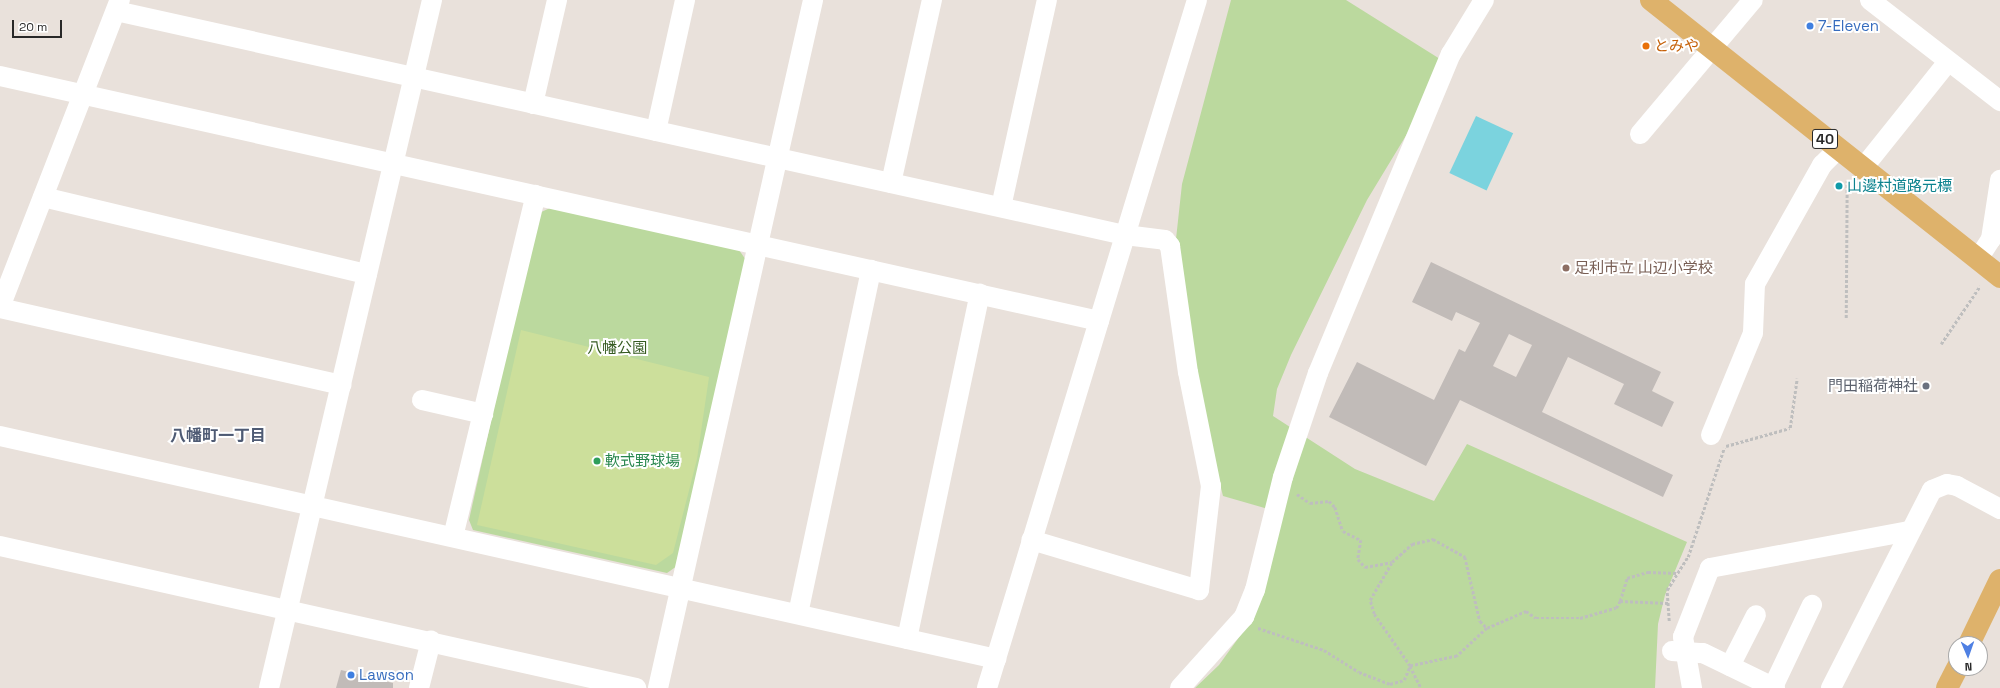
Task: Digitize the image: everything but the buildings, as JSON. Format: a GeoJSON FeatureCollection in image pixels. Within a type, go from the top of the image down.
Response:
{"type":"FeatureCollection","features":[{"type":"Feature","properties":{"kind":"main road","name":"40"},"geometry":{"type":"LineString","coordinates":[[1651,0],[1838,149],[1855,174],[1978,259],[1990,281]]}},
{"type":"Feature","properties":{"kind":"main road"},"geometry":{"type":"LineString","coordinates":[[1973,636],[2000,580]]}},
{"type":"Feature","properties":{"kind":"main road"},"geometry":{"type":"LineString","coordinates":[[1947,688],[1953,676]]}},
{"type":"Feature","properties":{"kind":"street"},"geometry":{"type":"LineString","coordinates":[[269,688],[432,0]]}},
{"type":"Feature","properties":{"kind":"street"},"geometry":{"type":"LineString","coordinates":[[533,104],[557,0]]}},
{"type":"Feature","properties":{"kind":"street"},"geometry":{"type":"LineString","coordinates":[[656,131],[684,0]]}},
{"type":"Feature","properties":{"kind":"street"},"geometry":{"type":"LineString","coordinates":[[658,688],[813,0]]}},
{"type":"Feature","properties":{"kind":"street"},"geometry":{"type":"LineString","coordinates":[[891,183],[932,0]]}},
{"type":"Feature","properties":{"kind":"street"},"geometry":{"type":"LineString","coordinates":[[1001,208],[1047,0]]}},
{"type":"Feature","properties":{"kind":"street"},"geometry":{"type":"LineString","coordinates":[[987,688],[1197,0]]}},
{"type":"Feature","properties":{"kind":"street"},"geometry":{"type":"LineString","coordinates":[[1180,688],[1241,620],[1255,590],[1283,477],[1318,373],[1451,54],[1484,0]]}},
{"type":"Feature","properties":{"kind":"street"},"geometry":{"type":"LineString","coordinates":[[1645,128],[1753,0]]}},
{"type":"Feature","properties":{"kind":"street"},"geometry":{"type":"LineString","coordinates":[[1870,0],[2000,101]]}},
{"type":"Feature","properties":{"kind":"street"},"geometry":{"type":"LineString","coordinates":[[341,385],[0,307],[118,6],[413,77],[533,104],[1126,235],[1165,240],[1170,246],[1188,372],[1211,486],[1199,590],[1031,540]]}},
{"type":"Feature","properties":{"kind":"street"},"geometry":{"type":"LineString","coordinates":[[1855,174],[1948,62]]}},
{"type":"Feature","properties":{"kind":"street"},"geometry":{"type":"LineString","coordinates":[[0,76],[1099,321]]}},
{"type":"Feature","properties":{"kind":"street"},"geometry":{"type":"LineString","coordinates":[[1717,441],[1753,333],[1755,284],[1785,228],[1822,165],[1838,149]]}},
{"type":"Feature","properties":{"kind":"street"},"geometry":{"type":"LineString","coordinates":[[1978,259],[1991,239],[1997,222],[2000,180]]}},
{"type":"Feature","properties":{"kind":"street"},"geometry":{"type":"LineString","coordinates":[[453,537],[536,195]]}},
{"type":"Feature","properties":{"kind":"street"},"geometry":{"type":"LineString","coordinates":[[43,197],[367,274]]}},
{"type":"Feature","properties":{"kind":"street"},"geometry":{"type":"LineString","coordinates":[[798,614],[871,270]]}},
{"type":"Feature","properties":{"kind":"street"},"geometry":{"type":"LineString","coordinates":[[907,639],[980,294]]}},
{"type":"Feature","properties":{"kind":"street"},"geometry":{"type":"LineString","coordinates":[[422,400],[483,414]]}},
{"type":"Feature","properties":{"kind":"street"},"geometry":{"type":"LineString","coordinates":[[0,436],[996,658]]}},
{"type":"Feature","properties":{"kind":"street"},"geometry":{"type":"LineString","coordinates":[[1831,688],[1909,531],[1932,490],[1947,484],[2000,509]]}},
{"type":"Feature","properties":{"kind":"street"},"geometry":{"type":"LineString","coordinates":[[1692,688],[1680,652],[1683,637],[1710,568],[1909,531]]}},
{"type":"Feature","properties":{"kind":"street"},"geometry":{"type":"LineString","coordinates":[[0,546],[431,641],[636,688]]}},
{"type":"Feature","properties":{"kind":"street"},"geometry":{"type":"LineString","coordinates":[[1680,652],[1703,653],[1774,687],[1812,605]]}},
{"type":"Feature","properties":{"kind":"street"},"geometry":{"type":"LineString","coordinates":[[1730,666],[1756,615]]}},
{"type":"Feature","properties":{"kind":"street"},"geometry":{"type":"LineString","coordinates":[[419,688],[431,641]]}},
{"type":"Feature","properties":{"kind":"path"},"geometry":{"type":"LineString","coordinates":[[1846,318],[1855,174]]}},
{"type":"Feature","properties":{"kind":"path"},"geometry":{"type":"LineString","coordinates":[[1941,344],[1990,281]]}},
{"type":"Feature","properties":{"kind":"path"},"geometry":{"type":"LineString","coordinates":[[1680,652],[1668,603],[1667,590],[1688,556],[1709,500],[1717,441],[1790,428],[1797,378]]}},
{"type":"Feature","properties":{"kind":"path"},"geometry":{"type":"LineString","coordinates":[[1283,477],[1310,502],[1329,501],[1335,507],[1343,531],[1361,540],[1358,558],[1365,567],[1392,562]]}},
{"type":"Feature","properties":{"kind":"path"},"geometry":{"type":"LineString","coordinates":[[1421,688],[1410,666],[1374,614],[1370,600],[1392,562],[1412,544],[1433,539],[1456,550],[1465,557],[1480,621],[1487,628]]}},
{"type":"Feature","properties":{"kind":"path"},"geometry":{"type":"LineString","coordinates":[[1410,666],[1456,656],[1487,628],[1526,612],[1536,618],[1580,618],[1616,608],[1620,602],[1627,578],[1648,572],[1678,573]]}},
{"type":"Feature","properties":{"kind":"path"},"geometry":{"type":"LineString","coordinates":[[1620,602],[1668,603]]}},
{"type":"Feature","properties":{"kind":"path"},"geometry":{"type":"LineString","coordinates":[[1241,620],[1324,650],[1359,672],[1390,684],[1404,680],[1410,666]]}},
{"type":"Feature","properties":{"kind":"green space"},"geometry":{"type":"Polygon","coordinates":[[[1231,0],[1346,0],[1440,59],[1410,129],[1367,200],[1291,355],[1277,389],[1273,416],[1355,469],[1434,501],[1467,444],[1687,542],[1665,595],[1658,624],[1655,688],[1195,688],[1219,665],[1242,633],[1282,513],[1223,496],[1206,428],[1176,239],[1182,184],[1231,0]]]}},
{"type":"Feature","properties":{"kind":"green space","name":"八幡公園"},"geometry":{"type":"Polygon","coordinates":[[[550,208],[739,250],[746,260],[677,566],[667,573],[473,530],[469,520],[537,214],[550,208]]]}},
{"type":"Feature","properties":{"kind":"green space","name":"軟式野球場"},"geometry":{"type":"Polygon","coordinates":[[[521,330],[709,377],[697,459],[673,553],[656,565],[477,525],[521,330]]]}},
{"type":"Feature","properties":{"kind":"water"},"geometry":{"type":"Polygon","coordinates":[[[1476,116],[1513,133],[1487,190],[1449,173],[1476,116]]]}},
{"type":"Feature","properties":{"kind":"place","name":"7-Eleven"},"geometry":{"type":"Point","coordinates":[1810,26]}},
{"type":"Feature","properties":{"kind":"place","name":"とみや"},"geometry":{"type":"Point","coordinates":[1646,46]}},
{"type":"Feature","properties":{"kind":"place","name":"山邊村道路元標"},"geometry":{"type":"Point","coordinates":[1839,186]}},
{"type":"Feature","properties":{"kind":"place","name":"足利市立 山辺小学校"},"geometry":{"type":"Point","coordinates":[1566,268]}},
{"type":"Feature","properties":{"kind":"place","name":"門田稲荷神社"},"geometry":{"type":"Point","coordinates":[1926,386]}},
{"type":"Feature","properties":{"kind":"place","name":"軟式野球場"},"geometry":{"type":"Point","coordinates":[597,461]}},
{"type":"Feature","properties":{"kind":"place","name":"Lawson"},"geometry":{"type":"Point","coordinates":[351,675]}},
{"type":"Feature","properties":{"kind":"district","name":"八幡町一丁目"},"geometry":{"type":"Point","coordinates":[218,436]}}]}
